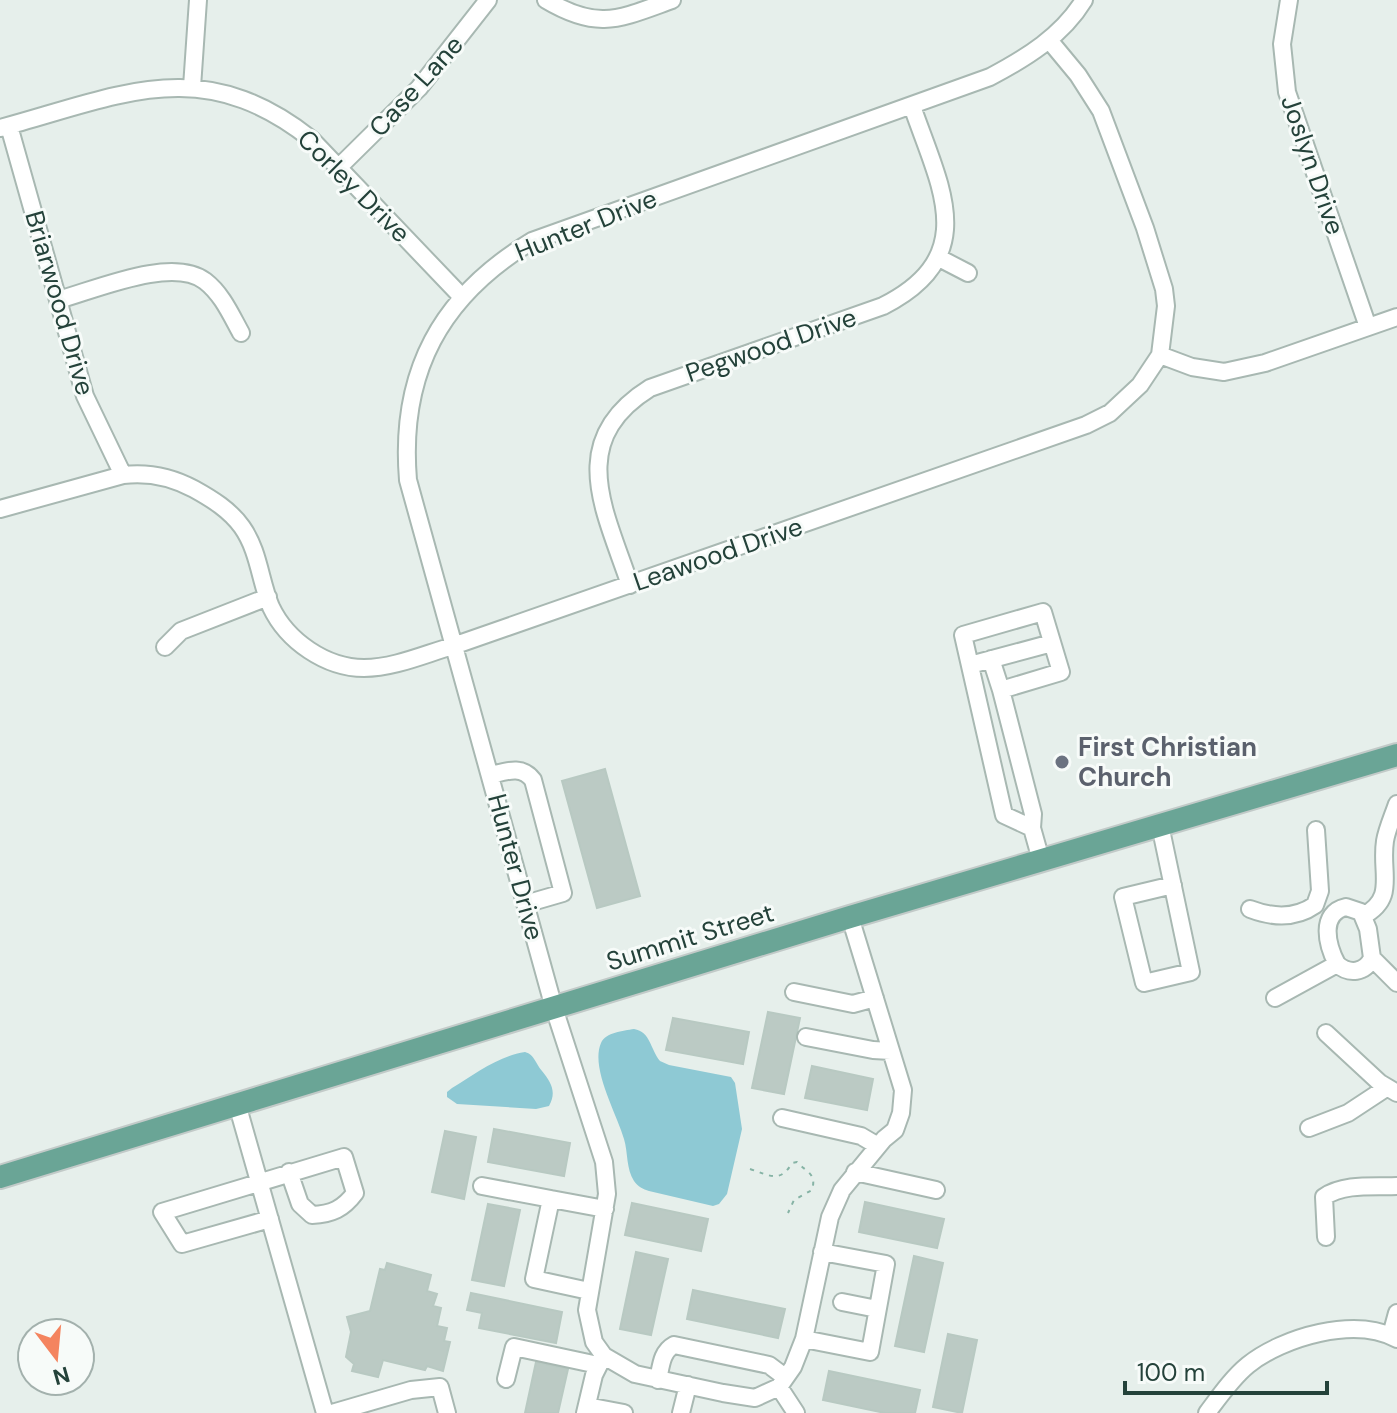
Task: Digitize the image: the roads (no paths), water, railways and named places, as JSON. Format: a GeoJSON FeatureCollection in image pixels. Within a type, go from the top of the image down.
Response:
{"type":"FeatureCollection","features":[{"type":"Feature","properties":{"kind":"main road","name":"Summit Street"},"geometry":{"type":"LineString","coordinates":[[0,1177],[850,917],[1397,755]]}},
{"type":"Feature","properties":{"kind":"street"},"geometry":{"type":"LineString","coordinates":[[192,87],[198,0]]}},
{"type":"Feature","properties":{"kind":"street","name":"Case Lane"},"geometry":{"type":"LineString","coordinates":[[339,167],[419,88],[488,0]]}},
{"type":"Feature","properties":{"kind":"street"},"geometry":{"type":"LineString","coordinates":[[546,0],[579,17],[597,20],[615,19],[672,0]]}},
{"type":"Feature","properties":{"kind":"street","name":"Hunter Drive"},"geometry":{"type":"LineString","coordinates":[[601,1360],[589,1326],[589,1291],[607,1194],[604,1162],[579,1094],[554,1008],[408,480],[407,438],[411,403],[423,361],[443,321],[461,296],[502,259],[532,241],[990,77],[1023,60],[1049,40],[1084,0]]}},
{"type":"Feature","properties":{"kind":"street","name":"Joslyn Drive"},"geometry":{"type":"LineString","coordinates":[[1289,0],[1282,44],[1287,92],[1368,327]]}},
{"type":"Feature","properties":{"kind":"street","name":"Leawood Drive"},"geometry":{"type":"LineString","coordinates":[[0,509],[140,473],[163,477],[198,491],[228,511],[242,526],[268,597],[281,622],[303,646],[341,665],[364,668],[392,664],[453,646],[1086,425],[1110,413],[1128,398],[1160,355],[1166,306],[1164,289],[1145,228],[1101,111],[1078,75],[1049,40]]}},
{"type":"Feature","properties":{"kind":"street","name":"Corley Drive"},"geometry":{"type":"LineString","coordinates":[[4,127],[132,92],[192,87],[226,92],[270,110],[311,139],[461,296]]}},
{"type":"Feature","properties":{"kind":"street"},"geometry":{"type":"LineString","coordinates":[[912,106],[946,211],[946,230],[939,258],[968,273]]}},
{"type":"Feature","properties":{"kind":"street","name":"Briarwood Drive"},"geometry":{"type":"LineString","coordinates":[[4,127],[85,396],[123,475]]}},
{"type":"Feature","properties":{"kind":"street","name":"Pegwood Drive"},"geometry":{"type":"LineString","coordinates":[[630,585],[598,490],[597,473],[604,435],[614,418],[631,400],[650,388],[883,306],[908,294],[939,258]]}},
{"type":"Feature","properties":{"kind":"street"},"geometry":{"type":"LineString","coordinates":[[58,300],[148,275],[169,271],[189,273],[215,292],[228,308],[241,333]]}},
{"type":"Feature","properties":{"kind":"street"},"geometry":{"type":"LineString","coordinates":[[1160,355],[1192,367],[1224,372],[1265,363],[1397,317]]}},
{"type":"Feature","properties":{"kind":"street"},"geometry":{"type":"LineString","coordinates":[[165,647],[181,631],[268,597]]}},
{"type":"Feature","properties":{"kind":"street"},"geometry":{"type":"LineString","coordinates":[[1001,690],[1061,672],[1043,612],[963,635],[1004,815],[1032,828]]}},
{"type":"Feature","properties":{"kind":"street"},"geometry":{"type":"LineString","coordinates":[[970,665],[1052,643]]}},
{"type":"Feature","properties":{"kind":"street"},"geometry":{"type":"LineString","coordinates":[[991,659],[1033,814],[1032,828],[1041,860]]}},
{"type":"Feature","properties":{"kind":"street"},"geometry":{"type":"LineString","coordinates":[[491,775],[512,769],[521,770],[533,780],[563,893],[525,904]]}},
{"type":"Feature","properties":{"kind":"street"},"geometry":{"type":"LineString","coordinates":[[1363,916],[1377,908],[1385,897],[1386,839],[1397,804]]}},
{"type":"Feature","properties":{"kind":"street"},"geometry":{"type":"LineString","coordinates":[[1160,825],[1173,885],[1191,972],[1144,983],[1123,897],[1173,885]]}},
{"type":"Feature","properties":{"kind":"street"},"geometry":{"type":"LineString","coordinates":[[1250,909],[1273,916],[1294,913],[1315,905],[1320,891],[1316,830]]}},
{"type":"Feature","properties":{"kind":"street"},"geometry":{"type":"LineString","coordinates":[[1315,905],[1329,916]]}},
{"type":"Feature","properties":{"kind":"street"},"geometry":{"type":"LineString","coordinates":[[1372,958],[1369,964],[1356,971],[1349,972],[1337,964],[1328,932],[1329,916],[1338,909],[1357,909],[1363,916],[1372,958],[1397,983]]}},
{"type":"Feature","properties":{"kind":"street"},"geometry":{"type":"LineString","coordinates":[[506,1379],[514,1347],[601,1360],[658,1380],[755,1398],[782,1382],[793,1367],[804,1339],[822,1252],[836,1203],[855,1172],[895,1130],[901,1113],[903,1090],[850,917]]}},
{"type":"Feature","properties":{"kind":"street"},"geometry":{"type":"LineString","coordinates":[[1275,998],[1337,964]]}},
{"type":"Feature","properties":{"kind":"street"},"geometry":{"type":"LineString","coordinates":[[794,992],[853,1004],[875,998]]}},
{"type":"Feature","properties":{"kind":"street"},"geometry":{"type":"LineString","coordinates":[[1309,1128],[1348,1113],[1392,1090],[1326,1033]]}},
{"type":"Feature","properties":{"kind":"street"},"geometry":{"type":"LineString","coordinates":[[806,1037],[891,1051]]}},
{"type":"Feature","properties":{"kind":"street"},"geometry":{"type":"LineString","coordinates":[[237,1104],[325,1413]]}},
{"type":"Feature","properties":{"kind":"street"},"geometry":{"type":"LineString","coordinates":[[782,1118],[861,1136],[878,1146]]}},
{"type":"Feature","properties":{"kind":"street"},"geometry":{"type":"LineString","coordinates":[[270,1219],[182,1244],[162,1212],[259,1181],[289,1172],[344,1157],[355,1193],[331,1214],[312,1215],[300,1204],[289,1172]]}},
{"type":"Feature","properties":{"kind":"street"},"geometry":{"type":"LineString","coordinates":[[855,1172],[936,1190]]}},
{"type":"Feature","properties":{"kind":"street"},"geometry":{"type":"LineString","coordinates":[[482,1186],[605,1209]]}},
{"type":"Feature","properties":{"kind":"street"},"geometry":{"type":"LineString","coordinates":[[1326,1237],[1323,1204],[1324,1197],[1329,1193],[1345,1188],[1397,1186]]}},
{"type":"Feature","properties":{"kind":"street"},"geometry":{"type":"LineString","coordinates":[[551,1199],[534,1279],[589,1291]]}},
{"type":"Feature","properties":{"kind":"street"},"geometry":{"type":"LineString","coordinates":[[804,1339],[870,1352],[886,1264],[822,1252]]}},
{"type":"Feature","properties":{"kind":"street"},"geometry":{"type":"LineString","coordinates":[[842,1302],[877,1309]]}},
{"type":"Feature","properties":{"kind":"street"},"geometry":{"type":"LineString","coordinates":[[1207,1413],[1247,1366],[1289,1341],[1336,1331],[1360,1330],[1394,1337],[1397,1313]]}},
{"type":"Feature","properties":{"kind":"street"},"geometry":{"type":"LineString","coordinates":[[658,1380],[664,1355],[674,1345],[769,1365],[782,1382],[796,1413]]}},
{"type":"Feature","properties":{"kind":"street"},"geometry":{"type":"LineString","coordinates":[[601,1360],[586,1409],[624,1413]]}},
{"type":"Feature","properties":{"kind":"street"},"geometry":{"type":"LineString","coordinates":[[681,1413],[688,1385]]}},
{"type":"Feature","properties":{"kind":"street"},"geometry":{"type":"LineString","coordinates":[[332,1413],[411,1390],[440,1387],[447,1413]]}},
{"type":"Feature","properties":{"kind":"water"},"geometry":{"type":"Polygon","coordinates":[[[634,1029],[647,1037],[660,1061],[731,1077],[735,1083],[742,1129],[727,1194],[719,1204],[713,1206],[649,1191],[639,1186],[631,1176],[624,1139],[602,1078],[599,1053],[601,1043],[607,1036],[634,1029]]]}},
{"type":"Feature","properties":{"kind":"water"},"geometry":{"type":"Polygon","coordinates":[[[525,1052],[533,1057],[550,1083],[553,1096],[549,1106],[536,1109],[457,1104],[447,1097],[447,1092],[452,1088],[487,1066],[525,1052]]]}},
{"type":"Feature","properties":{"kind":"place","name":"First Christian Church"},"geometry":{"type":"Point","coordinates":[1062,762]}}]}
